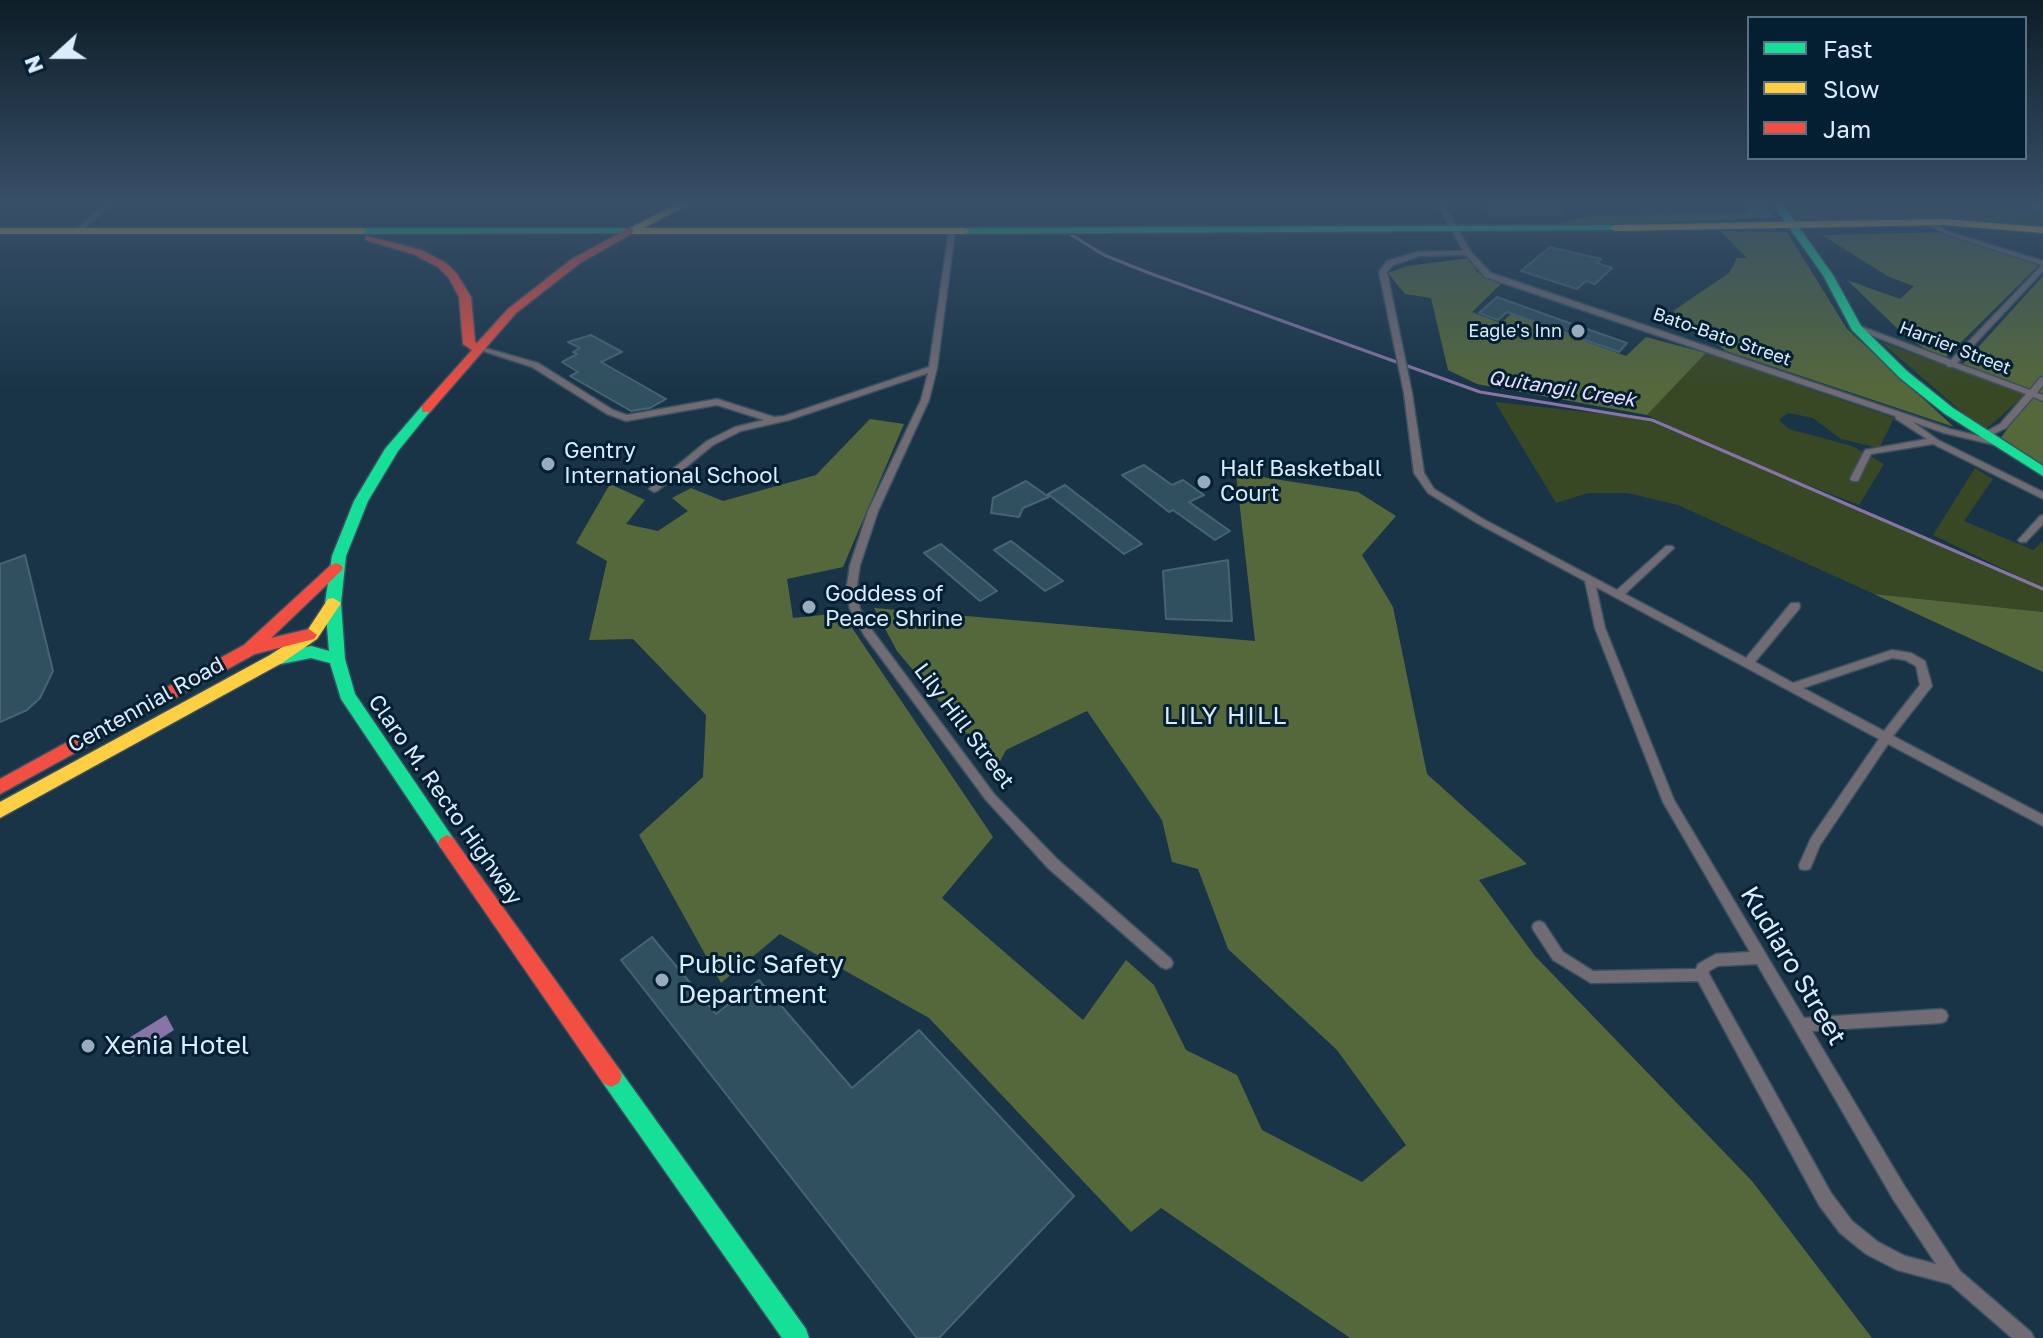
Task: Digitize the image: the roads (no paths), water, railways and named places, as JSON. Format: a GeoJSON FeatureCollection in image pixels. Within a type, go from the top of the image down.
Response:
{"type":"FeatureCollection","features":[{"type":"Feature","properties":{"kind":"main road"},"geometry":{"type":"LineString","coordinates":[[444,267],[461,286],[469,314],[469,344],[478,348]]}},
{"type":"Feature","properties":{"kind":"main road","name":"Claro M. Recto Highway"},"geometry":{"type":"LineString","coordinates":[[570,267],[512,311],[392,449],[357,508],[336,568],[333,603],[337,659],[347,695],[368,731],[797,1338]]}},
{"type":"Feature","properties":{"kind":"main road"},"geometry":{"type":"LineString","coordinates":[[1823,267],[1856,328],[1904,375],[2043,472]]}},
{"type":"Feature","properties":{"kind":"main road"},"geometry":{"type":"LineString","coordinates":[[250,649],[336,568]]}},
{"type":"Feature","properties":{"kind":"main road","name":"Centennial Road"},"geometry":{"type":"LineString","coordinates":[[0,811],[276,659],[312,635],[333,603]]}},
{"type":"Feature","properties":{"kind":"main road","name":"Centennial Road"},"geometry":{"type":"LineString","coordinates":[[0,787],[250,649],[312,635],[334,638]]}},
{"type":"Feature","properties":{"kind":"main road"},"geometry":{"type":"LineString","coordinates":[[276,659],[311,652],[337,659]]}},
{"type":"Feature","properties":{"kind":"street","name":"Lily Hill Street"},"geometry":{"type":"LineString","coordinates":[[947,267],[933,368],[925,400],[873,511],[855,565],[851,592],[855,609],[868,632],[990,797],[1053,864],[1166,963]]}},
{"type":"Feature","properties":{"kind":"street"},"geometry":{"type":"LineString","coordinates":[[1385,267],[1419,473],[1431,491],[1460,510],[2043,821]]}},
{"type":"Feature","properties":{"kind":"street","name":"Bato-Bato Street"},"geometry":{"type":"LineString","coordinates":[[1480,267],[1498,278],[1897,414],[1992,439]]}},
{"type":"Feature","properties":{"kind":"street"},"geometry":{"type":"LineString","coordinates":[[1951,365],[2041,267]]}},
{"type":"Feature","properties":{"kind":"street","name":"Harrier Street"},"geometry":{"type":"LineString","coordinates":[[1856,328],[2043,398]]}},
{"type":"Feature","properties":{"kind":"street"},"geometry":{"type":"LineString","coordinates":[[478,348],[535,365],[617,416],[641,416],[717,402],[774,420]]}},
{"type":"Feature","properties":{"kind":"street"},"geometry":{"type":"LineString","coordinates":[[654,489],[724,434],[933,368]]}},
{"type":"Feature","properties":{"kind":"street"},"geometry":{"type":"LineString","coordinates":[[1992,439],[2043,380]]}},
{"type":"Feature","properties":{"kind":"street"},"geometry":{"type":"LineString","coordinates":[[1897,414],[1901,420],[1934,441],[2043,496]]}},
{"type":"Feature","properties":{"kind":"street"},"geometry":{"type":"LineString","coordinates":[[1855,479],[1868,452],[1934,441]]}},
{"type":"Feature","properties":{"kind":"street"},"geometry":{"type":"LineString","coordinates":[[2023,540],[2043,518]]}},
{"type":"Feature","properties":{"kind":"street"},"geometry":{"type":"LineString","coordinates":[[1620,593],[1669,548]]}},
{"type":"Feature","properties":{"kind":"street","name":"Kudiaro Street"},"geometry":{"type":"LineString","coordinates":[[1589,578],[1600,628],[1669,802],[1899,1193],[1954,1277],[2025,1338]]}},
{"type":"Feature","properties":{"kind":"street"},"geometry":{"type":"LineString","coordinates":[[1749,662],[1795,606]]}},
{"type":"Feature","properties":{"kind":"street"},"geometry":{"type":"LineString","coordinates":[[1794,687],[1883,655],[1907,656],[1921,664],[1926,686],[1886,737],[1815,842],[1805,865]]}},
{"type":"Feature","properties":{"kind":"street"},"geometry":{"type":"LineString","coordinates":[[1539,927],[1558,956],[1591,977],[1702,975]]}},
{"type":"Feature","properties":{"kind":"street"},"geometry":{"type":"LineString","coordinates":[[1759,958],[1716,960],[1703,968],[1702,975],[1825,1199],[1846,1227],[1872,1248],[1903,1264],[1954,1277]]}},
{"type":"Feature","properties":{"kind":"street"},"geometry":{"type":"LineString","coordinates":[[1800,1025],[1941,1016]]}},
{"type":"Feature","properties":{"kind":"waterway","name":"Quitangil Creek"},"geometry":{"type":"LineString","coordinates":[[1135,267],[1480,392],[1652,420],[2043,589]]}},
{"type":"Feature","properties":{"kind":"place","name":"Eagle's Inn"},"geometry":{"type":"Point","coordinates":[1578,331]}},
{"type":"Feature","properties":{"kind":"place","name":"Gentry International School"},"geometry":{"type":"Point","coordinates":[548,464]}},
{"type":"Feature","properties":{"kind":"place","name":"Half Basketball Court"},"geometry":{"type":"Point","coordinates":[1204,482]}},
{"type":"Feature","properties":{"kind":"place","name":"Goddess of Peace Shrine"},"geometry":{"type":"Point","coordinates":[809,607]}},
{"type":"Feature","properties":{"kind":"place","name":"Public Safety Department"},"geometry":{"type":"Point","coordinates":[662,980]}},
{"type":"Feature","properties":{"kind":"place","name":"Xenia Hotel"},"geometry":{"type":"Point","coordinates":[88,1046]}},
{"type":"Feature","properties":{"kind":"district","name":"LILY HILL"},"geometry":{"type":"Point","coordinates":[1226,716]}}]}
